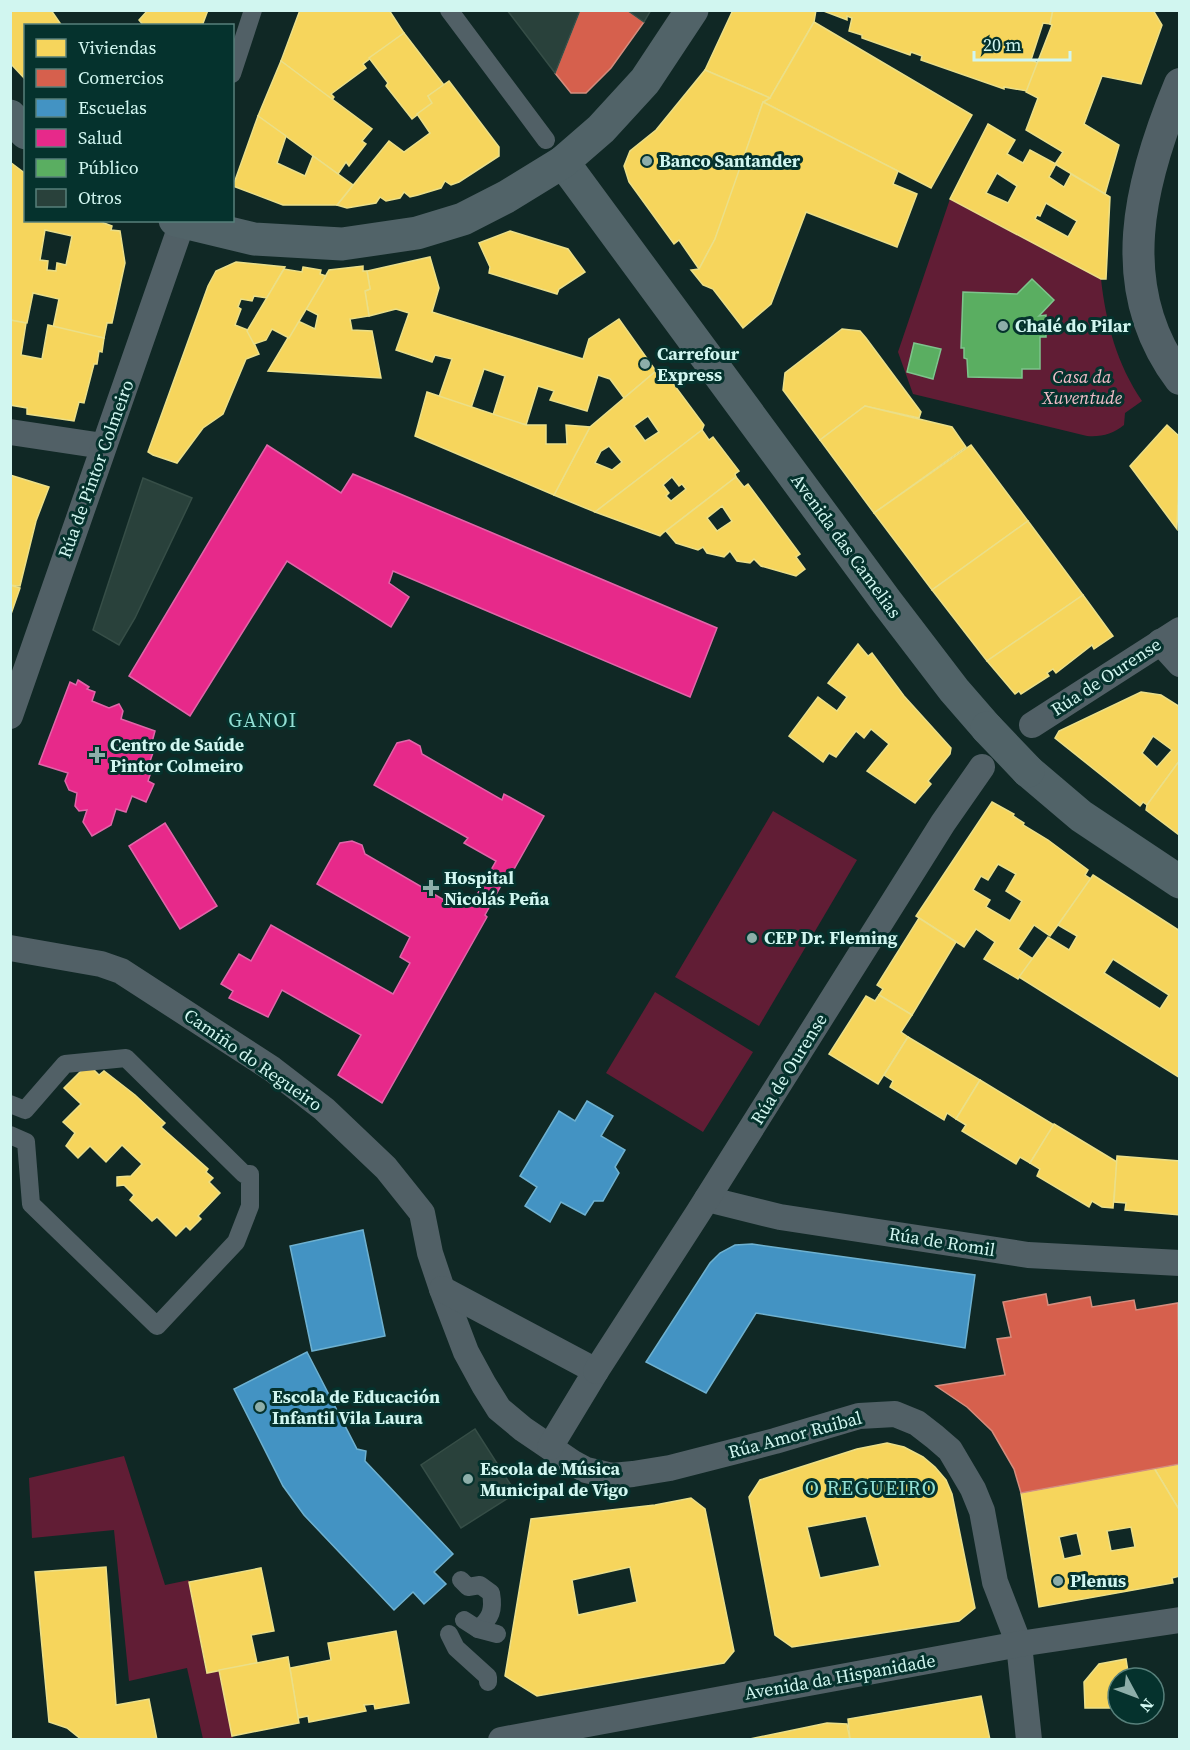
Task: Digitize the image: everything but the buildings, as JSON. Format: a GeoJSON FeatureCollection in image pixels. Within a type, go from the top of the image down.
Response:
{"type":"FeatureCollection","features":[{"type":"Feature","properties":{"kind":"main road"},"geometry":{"type":"LineString","coordinates":[[179,222],[263,239],[342,244],[440,228],[463,219],[506,197],[554,151],[623,106],[671,45],[692,10]]}},
{"type":"Feature","properties":{"kind":"main road"},"geometry":{"type":"LineString","coordinates":[[10,116],[24,131]]}},
{"type":"Feature","properties":{"kind":"main road","name":"Avenida das Camelias"},"geometry":{"type":"LineString","coordinates":[[554,151],[954,690],[1028,771],[1081,816],[1179,882]]}},
{"type":"Feature","properties":{"kind":"street"},"geometry":{"type":"LineString","coordinates":[[234,68],[253,10]]}},
{"type":"Feature","properties":{"kind":"street","name":"Avenida das Camelias"},"geometry":{"type":"LineString","coordinates":[[449,10],[554,151]]}},
{"type":"Feature","properties":{"kind":"street"},"geometry":{"type":"LineString","coordinates":[[1179,84],[1149,168],[1138,219],[1138,254],[1148,319],[1162,351],[1179,379]]}},
{"type":"Feature","properties":{"kind":"street","name":"Rúa de Pintor Colmeiro"},"geometry":{"type":"LineString","coordinates":[[10,716],[179,222]]}},
{"type":"Feature","properties":{"kind":"street"},"geometry":{"type":"LineString","coordinates":[[10,432],[103,446]]}},
{"type":"Feature","properties":{"kind":"street"},"geometry":{"type":"LineString","coordinates":[[1170,636],[1179,664]]}},
{"type":"Feature","properties":{"kind":"street","name":"Rúa de Ourense"},"geometry":{"type":"LineString","coordinates":[[1032,725],[1170,636]]}},
{"type":"Feature","properties":{"kind":"street","name":"Rúa de Ourense"},"geometry":{"type":"LineString","coordinates":[[596,1371],[943,823],[982,767]]}},
{"type":"Feature","properties":{"kind":"street","name":"Camiño do Regueiro"},"geometry":{"type":"LineString","coordinates":[[10,948],[101,964],[121,971],[272,1068],[324,1109],[370,1151],[405,1188],[422,1213],[430,1253],[466,1352],[500,1409],[550,1447]]}},
{"type":"Feature","properties":{"kind":"street"},"geometry":{"type":"LineString","coordinates":[[10,1104],[25,1110],[65,1064],[126,1058],[244,1174],[250,1174],[250,1206],[236,1242],[157,1326],[32,1204],[26,1143],[10,1135]]}},
{"type":"Feature","properties":{"kind":"street","name":"Rúa de Romil"},"geometry":{"type":"LineString","coordinates":[[707,1199],[780,1217],[1028,1255],[1179,1263]]}},
{"type":"Feature","properties":{"kind":"street"},"geometry":{"type":"LineString","coordinates":[[442,1289],[596,1371],[550,1447]]}},
{"type":"Feature","properties":{"kind":"street","name":"Rúa Amor Ruibal"},"geometry":{"type":"LineString","coordinates":[[550,1447],[586,1470],[612,1476],[670,1468],[860,1416],[895,1414],[917,1423],[950,1450],[982,1511],[994,1582],[1019,1644],[1029,1740]]}},
{"type":"Feature","properties":{"kind":"street"},"geometry":{"type":"LineString","coordinates":[[461,1580],[468,1587],[480,1585],[491,1593],[494,1607],[489,1620],[471,1624],[497,1634]]}},
{"type":"Feature","properties":{"kind":"street","name":"Avenida da Hispanidade"},"geometry":{"type":"LineString","coordinates":[[501,1740],[1019,1644],[1179,1620]]}},
{"type":"Feature","properties":{"kind":"street"},"geometry":{"type":"LineString","coordinates":[[449,1634],[456,1648],[488,1677],[488,1682]]}},
{"type":"Feature","properties":{"kind":"green space","name":"Casa da Xuventude"},"geometry":{"type":"Polygon","coordinates":[[[950,199],[1101,279],[1106,312],[1119,358],[1142,401],[1125,413],[1124,425],[1116,431],[1098,436],[1087,436],[913,394],[898,352],[950,199]],[[963,292],[961,347],[964,348],[964,358],[967,359],[968,377],[1021,378],[1022,369],[1040,369],[1040,337],[1046,337],[1046,315],[1039,316],[1017,294],[963,292]],[[915,343],[907,372],[934,379],[941,350],[915,343]]]}},
{"type":"Feature","properties":{"kind":"green space"},"geometry":{"type":"Polygon","coordinates":[[[773,811],[857,860],[759,1026],[675,977],[773,811]]]}},
{"type":"Feature","properties":{"kind":"green space"},"geometry":{"type":"Polygon","coordinates":[[[655,992],[753,1052],[703,1132],[606,1073],[655,992]]]}},
{"type":"Feature","properties":{"kind":"green space"},"geometry":{"type":"Polygon","coordinates":[[[124,1456],[165,1585],[189,1580],[206,1673],[219,1670],[233,1739],[203,1739],[187,1668],[129,1681],[114,1530],[32,1538],[29,1478],[124,1456]]]}},
{"type":"Feature","properties":{"kind":"place","name":"Banco Santander"},"geometry":{"type":"Point","coordinates":[647,161]}},
{"type":"Feature","properties":{"kind":"place","name":"Chalé do Pilar"},"geometry":{"type":"Point","coordinates":[1003,326]}},
{"type":"Feature","properties":{"kind":"place","name":"Carrefour Express"},"geometry":{"type":"Point","coordinates":[645,364]}},
{"type":"Feature","properties":{"kind":"place","name":"Centro de Saúde Pintor Colmeiro"},"geometry":{"type":"Point","coordinates":[97,755]}},
{"type":"Feature","properties":{"kind":"place","name":"Hospital Nicolás Peña"},"geometry":{"type":"Point","coordinates":[431,888]}},
{"type":"Feature","properties":{"kind":"place","name":"CEP Dr. Fleming"},"geometry":{"type":"Point","coordinates":[752,938]}},
{"type":"Feature","properties":{"kind":"place","name":"Escola de Educación Infantil Vila Laura"},"geometry":{"type":"Point","coordinates":[260,1407]}},
{"type":"Feature","properties":{"kind":"place","name":"Escola de Música Municipal de Vigo"},"geometry":{"type":"Point","coordinates":[468,1479]}},
{"type":"Feature","properties":{"kind":"place","name":"Plenus"},"geometry":{"type":"Point","coordinates":[1058,1581]}},
{"type":"Feature","properties":{"kind":"district","name":"GANOI"},"geometry":{"type":"Point","coordinates":[263,720]}},
{"type":"Feature","properties":{"kind":"district","name":"O REGUEIRO"},"geometry":{"type":"Point","coordinates":[871,1488]}}]}
